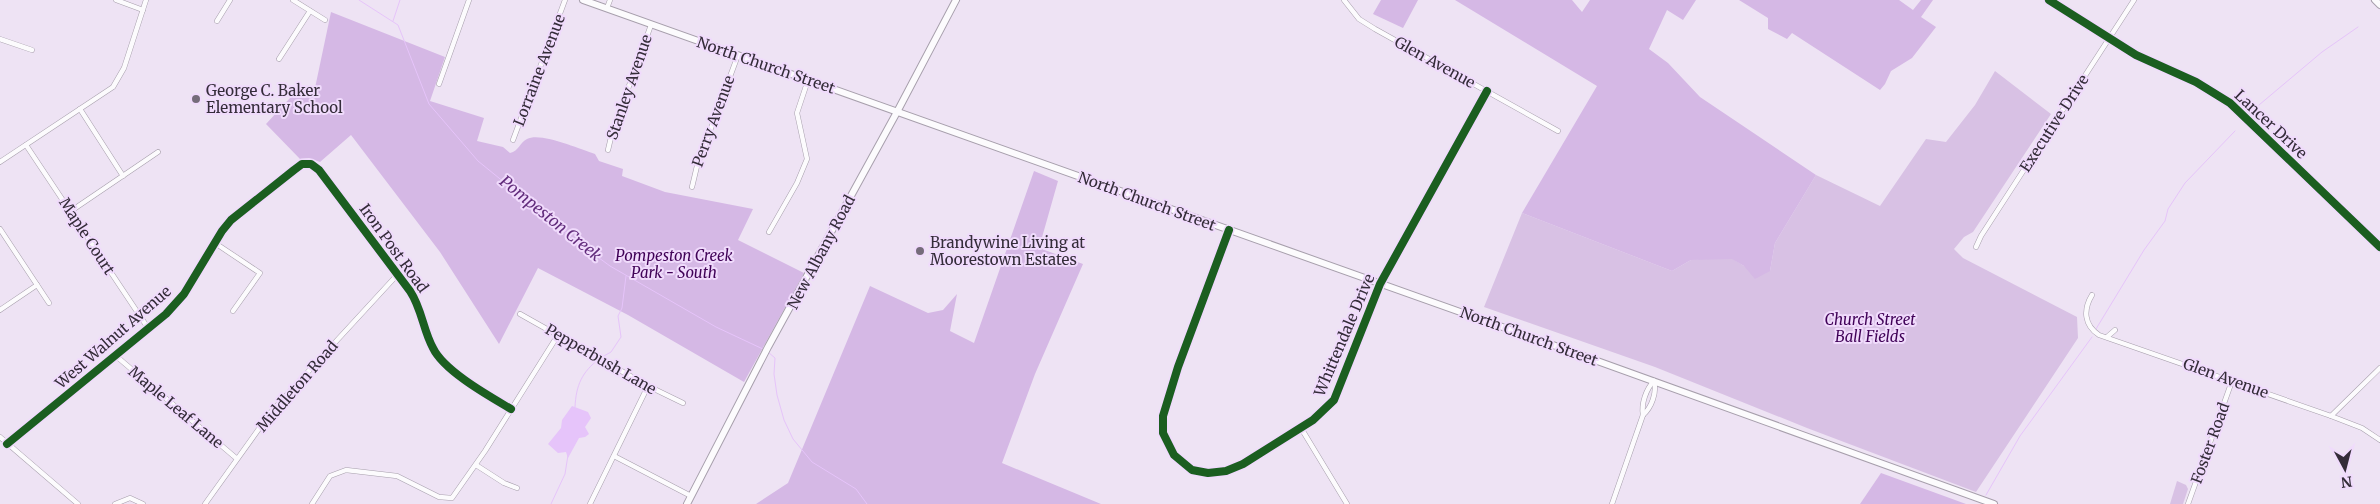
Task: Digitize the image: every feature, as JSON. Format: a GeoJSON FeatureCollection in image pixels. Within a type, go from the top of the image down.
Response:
{"type":"FeatureCollection","features":[{"type":"Feature","properties":{"kind":"main road","name":"North Church Street"},"geometry":{"type":"LineString","coordinates":[[583,0],[1994,504]]}},
{"type":"Feature","properties":{"kind":"main road","name":"New Albany Road"},"geometry":{"type":"LineString","coordinates":[[687,504],[764,355],[898,112],[956,0]]}},
{"type":"Feature","properties":{"kind":"main road"},"geometry":{"type":"LineString","coordinates":[[2375,0],[2380,5]]}},
{"type":"Feature","properties":{"kind":"street"},"geometry":{"type":"LineString","coordinates":[[116,0],[143,10]]}},
{"type":"Feature","properties":{"kind":"street"},"geometry":{"type":"LineString","coordinates":[[0,162],[113,87],[120,78],[146,0]]}},
{"type":"Feature","properties":{"kind":"street"},"geometry":{"type":"LineString","coordinates":[[217,21],[230,0]]}},
{"type":"Feature","properties":{"kind":"street"},"geometry":{"type":"LineString","coordinates":[[293,0],[324,20]]}},
{"type":"Feature","properties":{"kind":"street"},"geometry":{"type":"LineString","coordinates":[[439,84],[469,0]]}},
{"type":"Feature","properties":{"kind":"street","name":"Lorraine Avenue"},"geometry":{"type":"LineString","coordinates":[[513,140],[565,0]]}},
{"type":"Feature","properties":{"kind":"street"},"geometry":{"type":"LineString","coordinates":[[608,8],[610,0]]}},
{"type":"Feature","properties":{"kind":"street","name":"Glen Avenue"},"geometry":{"type":"LineString","coordinates":[[1344,0],[1366,24],[1558,131]]}},
{"type":"Feature","properties":{"kind":"street","name":"Lancer Drive"},"geometry":{"type":"LineString","coordinates":[[2049,0],[2142,58],[2204,86],[2230,103],[2380,247]]}},
{"type":"Feature","properties":{"kind":"street","name":"Executive Drive"},"geometry":{"type":"LineString","coordinates":[[1976,247],[1981,236],[2134,0]]}},
{"type":"Feature","properties":{"kind":"street"},"geometry":{"type":"LineString","coordinates":[[279,59],[310,11]]}},
{"type":"Feature","properties":{"kind":"street","name":"Stanley Avenue"},"geometry":{"type":"LineString","coordinates":[[608,150],[651,24]]}},
{"type":"Feature","properties":{"kind":"street"},"geometry":{"type":"LineString","coordinates":[[0,39],[32,50]]}},
{"type":"Feature","properties":{"kind":"street","name":"Perry Avenue"},"geometry":{"type":"LineString","coordinates":[[692,187],[695,172],[738,55]]}},
{"type":"Feature","properties":{"kind":"street"},"geometry":{"type":"LineString","coordinates":[[769,232],[803,171],[807,160],[797,112],[808,80]]}},
{"type":"Feature","properties":{"kind":"street","name":"Whittendale Drive"},"geometry":{"type":"LineString","coordinates":[[1229,230],[1164,407],[1162,425],[1166,442],[1174,455],[1185,466],[1199,472],[1217,473],[1243,464],[1321,415],[1334,400],[1380,284],[1464,128],[1487,91]]}},
{"type":"Feature","properties":{"kind":"street"},"geometry":{"type":"LineString","coordinates":[[80,109],[123,176]]}},
{"type":"Feature","properties":{"kind":"street","name":"Maple Court"},"geometry":{"type":"LineString","coordinates":[[26,145],[148,328]]}},
{"type":"Feature","properties":{"kind":"street"},"geometry":{"type":"LineString","coordinates":[[71,211],[158,152]]}},
{"type":"Feature","properties":{"kind":"street","name":"West Walnut Avenue"},"geometry":{"type":"LineString","coordinates":[[7,444],[166,314],[184,294],[231,220],[302,164],[311,164]]}},
{"type":"Feature","properties":{"kind":"street","name":"Iron Post Road"},"geometry":{"type":"LineString","coordinates":[[311,164],[319,170],[414,297],[430,341],[439,359],[454,372],[512,409]]}},
{"type":"Feature","properties":{"kind":"street"},"geometry":{"type":"LineString","coordinates":[[0,229],[50,303]]}},
{"type":"Feature","properties":{"kind":"street"},"geometry":{"type":"LineString","coordinates":[[215,243],[260,273],[233,311]]}},
{"type":"Feature","properties":{"kind":"street","name":"Middleton Road"},"geometry":{"type":"LineString","coordinates":[[205,504],[236,458],[271,412],[398,274]]}},
{"type":"Feature","properties":{"kind":"street"},"geometry":{"type":"LineString","coordinates":[[0,310],[37,285]]}},
{"type":"Feature","properties":{"kind":"street","name":"Glen Avenue"},"geometry":{"type":"LineString","coordinates":[[2092,295],[2087,303],[2086,318],[2092,330],[2107,337],[2331,416],[2362,428],[2380,440]]}},
{"type":"Feature","properties":{"kind":"street","name":"Pepperbush Lane"},"geometry":{"type":"LineString","coordinates":[[520,314],[648,386],[683,403]]}},
{"type":"Feature","properties":{"kind":"street"},"geometry":{"type":"LineString","coordinates":[[2107,337],[2114,330]]}},
{"type":"Feature","properties":{"kind":"street"},"geometry":{"type":"LineString","coordinates":[[312,504],[330,476],[346,470],[397,476],[410,481],[439,498],[452,498],[476,465],[558,335]]}},
{"type":"Feature","properties":{"kind":"street","name":"Maple Leaf Lane"},"geometry":{"type":"LineString","coordinates":[[116,356],[236,458]]}},
{"type":"Feature","properties":{"kind":"street"},"geometry":{"type":"LineString","coordinates":[[2331,416],[2380,368]]}},
{"type":"Feature","properties":{"kind":"street"},"geometry":{"type":"LineString","coordinates":[[1612,504],[1643,415],[1648,411],[1656,390],[1654,381]]}},
{"type":"Feature","properties":{"kind":"street","name":"Foster Road"},"geometry":{"type":"LineString","coordinates":[[2188,504],[2232,381]]}},
{"type":"Feature","properties":{"kind":"street"},"geometry":{"type":"LineString","coordinates":[[590,504],[648,386]]}},
{"type":"Feature","properties":{"kind":"street"},"geometry":{"type":"LineString","coordinates":[[1301,428],[1347,504]]}},
{"type":"Feature","properties":{"kind":"street"},"geometry":{"type":"LineString","coordinates":[[0,437],[78,504]]}},
{"type":"Feature","properties":{"kind":"street"},"geometry":{"type":"LineString","coordinates":[[614,456],[691,496]]}},
{"type":"Feature","properties":{"kind":"street"},"geometry":{"type":"LineString","coordinates":[[476,465],[504,483],[517,488]]}},
{"type":"Feature","properties":{"kind":"street"},"geometry":{"type":"LineString","coordinates":[[115,504],[124,498],[130,498],[143,504]]}},
{"type":"Feature","properties":{"kind":"green space"},"geometry":{"type":"Polygon","coordinates":[[[1381,0],[1418,0],[1403,28],[1373,14],[1381,0]]]}},
{"type":"Feature","properties":{"kind":"green space"},"geometry":{"type":"Polygon","coordinates":[[[1455,0],[1572,0],[1582,12],[1590,0],[1696,0],[1683,20],[1667,10],[1649,49],[1668,63],[1700,97],[1816,175],[1775,243],[1770,271],[1755,279],[1744,266],[1732,259],[1691,260],[1672,271],[1522,213],[1597,86],[1455,0]]]}},
{"type":"Feature","properties":{"kind":"green space"},"geometry":{"type":"Polygon","coordinates":[[[1739,0],[1899,0],[1913,10],[1921,0],[1933,0],[1921,17],[1936,27],[1912,58],[1891,71],[1880,90],[1792,33],[1787,39],[1768,29],[1768,18],[1739,0]]]}},
{"type":"Feature","properties":{"kind":"green space","name":"Pompeston Creek Park - South"},"geometry":{"type":"Polygon","coordinates":[[[331,12],[445,57],[430,101],[484,118],[477,141],[503,147],[510,153],[527,139],[533,137],[550,139],[595,154],[599,161],[623,169],[622,176],[665,192],[753,209],[738,240],[804,273],[744,382],[628,315],[538,268],[499,344],[440,252],[351,135],[320,162],[309,158],[300,159],[266,124],[302,85],[315,88],[331,12]]]}},
{"type":"Feature","properties":{"kind":"green space","name":"Church Street Ball Fields"},"geometry":{"type":"Polygon","coordinates":[[[1995,71],[2051,114],[1973,232],[1964,237],[1954,249],[1963,258],[2077,317],[2078,338],[1976,492],[1807,428],[1655,367],[1484,307],[1522,213],[1672,271],[1691,260],[1708,258],[1733,259],[1744,266],[1770,271],[1775,243],[1816,175],[1880,206],[1926,139],[1946,142],[1975,105],[1995,71]]]}},
{"type":"Feature","properties":{"kind":"green space"},"geometry":{"type":"Polygon","coordinates":[[[1034,171],[1058,181],[1039,248],[1083,264],[1035,374],[1002,463],[1101,504],[756,504],[788,483],[870,286],[928,313],[943,310],[957,294],[950,331],[974,343],[1034,171]]]}},
{"type":"Feature","properties":{"kind":"green space"},"geometry":{"type":"Polygon","coordinates":[[[1881,473],[1966,504],[1860,504],[1881,473]]]}},
{"type":"Feature","properties":{"kind":"green space"},"geometry":{"type":"Polygon","coordinates":[[[2177,481],[2186,485],[2188,489],[2183,504],[2170,504],[2177,481]]]}},
{"type":"Feature","properties":{"kind":"shaded area"},"geometry":{"type":"Polygon","coordinates":[[[572,406],[588,412],[591,418],[585,427],[589,434],[579,438],[568,458],[566,452],[558,453],[548,444],[561,428],[562,420],[572,406]]]}},
{"type":"Feature","properties":{"kind":"waterway","name":"Pompeston Creek"},"geometry":{"type":"LineString","coordinates":[[359,0],[398,25],[429,104],[478,161],[610,266],[716,327],[765,350]]}},
{"type":"Feature","properties":{"kind":"waterway"},"geometry":{"type":"LineString","coordinates":[[393,21],[400,0]]}},
{"type":"Feature","properties":{"kind":"waterway"},"geometry":{"type":"LineString","coordinates":[[2259,105],[2322,52],[2358,27]]}},
{"type":"Feature","properties":{"kind":"waterway"},"geometry":{"type":"LineString","coordinates":[[2096,329],[2144,250],[2165,221],[2168,209],[2185,183],[2235,131]]}},
{"type":"Feature","properties":{"kind":"waterway"},"geometry":{"type":"LineString","coordinates":[[602,357],[611,352],[621,337],[618,316],[622,308],[626,276]]}},
{"type":"Feature","properties":{"kind":"waterway"},"geometry":{"type":"LineString","coordinates":[[1986,495],[2020,436],[2092,337]]}},
{"type":"Feature","properties":{"kind":"waterway","name":"Pompeston Creek"},"geometry":{"type":"LineString","coordinates":[[768,352],[775,358],[774,374],[777,395],[784,420],[793,439],[812,462],[856,489],[867,504]]}},
{"type":"Feature","properties":{"kind":"waterway"},"geometry":{"type":"LineString","coordinates":[[575,407],[581,380],[588,369],[599,359]]}},
{"type":"Feature","properties":{"kind":"waterway"},"geometry":{"type":"LineString","coordinates":[[551,504],[565,474],[568,455]]}},
{"type":"Feature","properties":{"kind":"cycle path"},"geometry":{"type":"LineString","coordinates":[[2049,0],[2136,55],[2196,82],[2230,103],[2380,247]]}},
{"type":"Feature","properties":{"kind":"cycle path"},"geometry":{"type":"LineString","coordinates":[[1229,230],[1178,367],[1163,416],[1163,433],[1174,455],[1192,470],[1208,473],[1226,471],[1243,464],[1313,420],[1334,400],[1380,284],[1487,91]]}},
{"type":"Feature","properties":{"kind":"cycle path"},"geometry":{"type":"LineString","coordinates":[[7,444],[166,314],[184,294],[222,231],[231,220],[302,164],[311,164],[319,170],[410,291],[433,348],[439,357],[468,382],[511,409]]}},
{"type":"Feature","properties":{"kind":"place","name":"George C. Baker Elementary School"},"geometry":{"type":"Point","coordinates":[196,99]}},
{"type":"Feature","properties":{"kind":"place","name":"Brandywine Living at Moorestown Estates"},"geometry":{"type":"Point","coordinates":[920,251]}}]}
